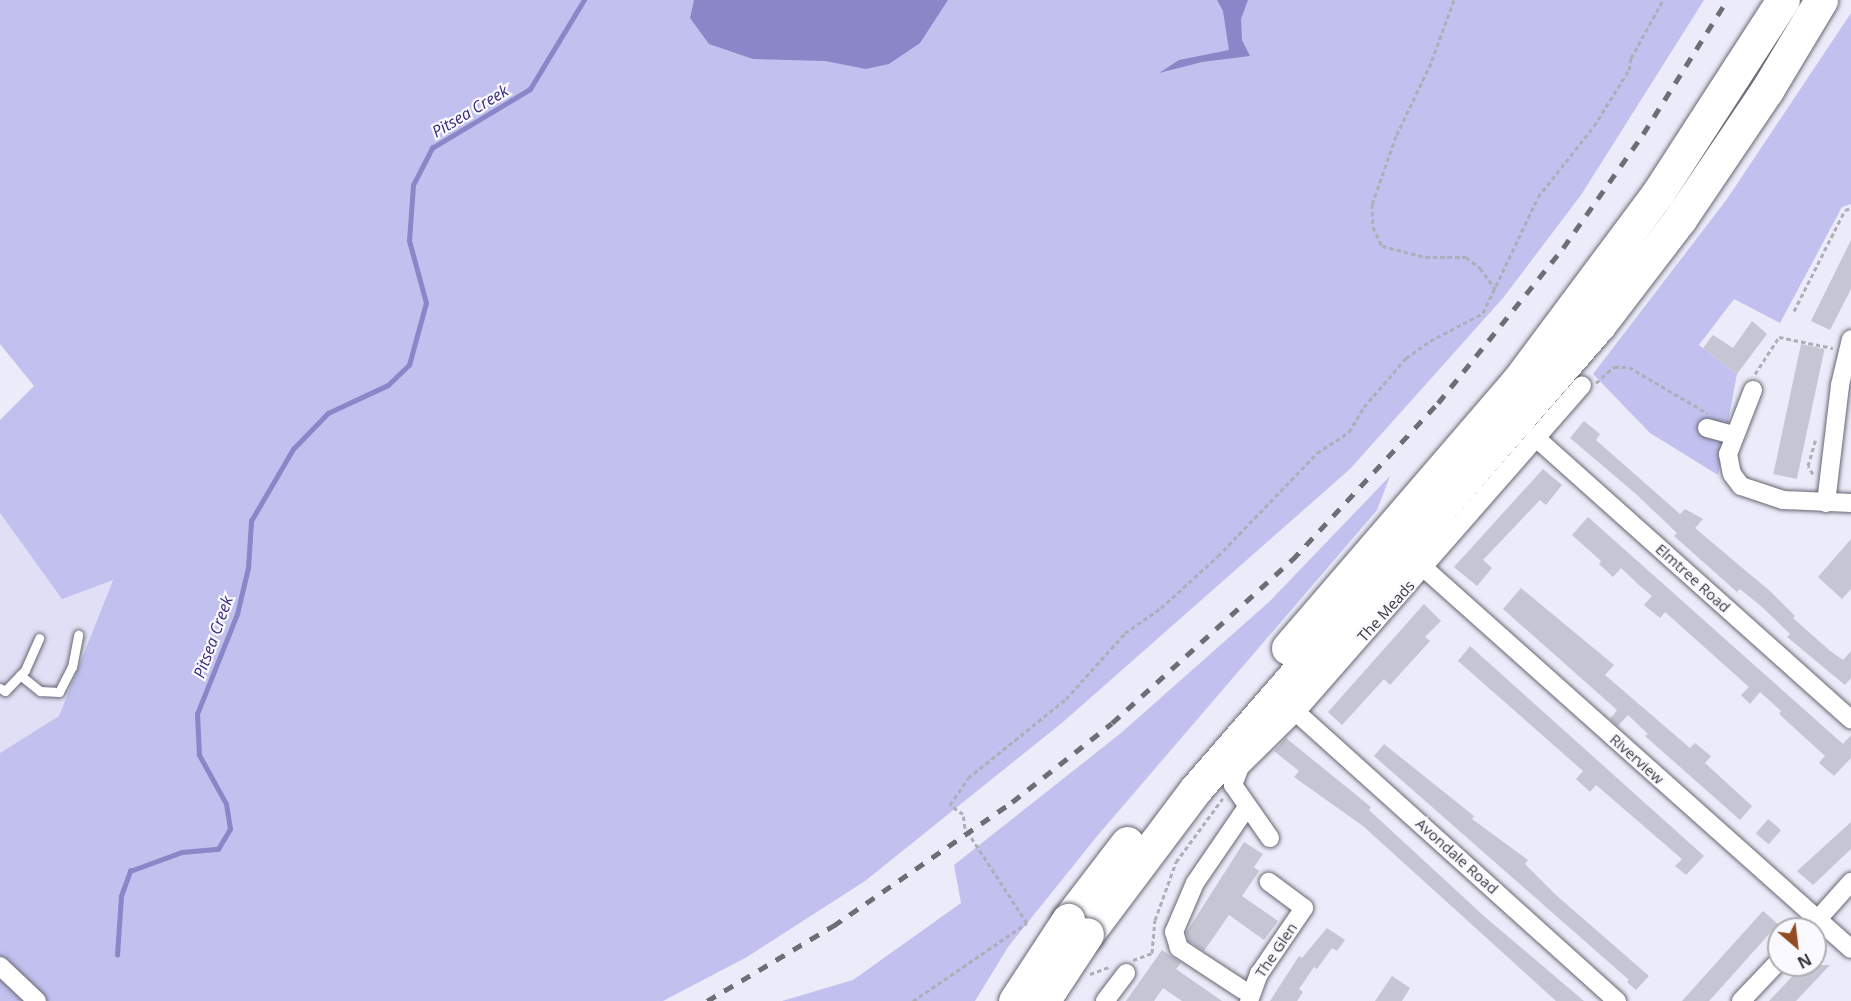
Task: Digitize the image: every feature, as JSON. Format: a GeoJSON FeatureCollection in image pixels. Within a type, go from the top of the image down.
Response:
{"type":"FeatureCollection","features":[{"type":"Feature","properties":{"kind":"highway"},"geometry":{"type":"LineString","coordinates":[[1042,1001],[1078,927],[1179,776],[1518,381],[1658,193],[1783,0]]}},
{"type":"Feature","properties":{"kind":"highway"},"geometry":{"type":"LineString","coordinates":[[1015,1001],[1599,325],[1687,209],[1767,90],[1821,0]]}},
{"type":"Feature","properties":{"kind":"street"},"geometry":{"type":"LineString","coordinates":[[1826,503],[1843,361],[1851,339]]}},
{"type":"Feature","properties":{"kind":"street","name":"The Meads"},"geometry":{"type":"LineString","coordinates":[[1233,785],[1240,767],[1296,712],[1582,385]]}},
{"type":"Feature","properties":{"kind":"street"},"geometry":{"type":"LineString","coordinates":[[1753,390],[1728,454],[1732,474],[1741,486],[1755,493],[1783,500],[1851,503]]}},
{"type":"Feature","properties":{"kind":"street"},"geometry":{"type":"LineString","coordinates":[[1707,428],[1734,435]]}},
{"type":"Feature","properties":{"kind":"street","name":"Elmtree Road"},"geometry":{"type":"LineString","coordinates":[[1535,437],[1851,720]]}},
{"type":"Feature","properties":{"kind":"street","name":"Riverview"},"geometry":{"type":"LineString","coordinates":[[1424,568],[1804,917]]}},
{"type":"Feature","properties":{"kind":"street","name":"Avondale Road"},"geometry":{"type":"LineString","coordinates":[[1296,712],[1617,1001]]}},
{"type":"Feature","properties":{"kind":"street"},"geometry":{"type":"LineString","coordinates":[[1233,785],[1270,838]]}},
{"type":"Feature","properties":{"kind":"street"},"geometry":{"type":"LineString","coordinates":[[1246,996],[1179,948],[1174,932],[1195,883],[1247,807]]}},
{"type":"Feature","properties":{"kind":"street","name":"The Glen"},"geometry":{"type":"LineString","coordinates":[[1246,996],[1304,908],[1269,882]]}},
{"type":"Feature","properties":{"kind":"street"},"geometry":{"type":"LineString","coordinates":[[1820,917],[1851,882]]}},
{"type":"Feature","properties":{"kind":"street","name":"Riverview"},"geometry":{"type":"LineString","coordinates":[[1827,934],[1851,949]]}},
{"type":"Feature","properties":{"kind":"street"},"geometry":{"type":"LineString","coordinates":[[0,966],[37,1001]]}},
{"type":"Feature","properties":{"kind":"street"},"geometry":{"type":"LineString","coordinates":[[1106,1001],[1120,967]]}},
{"type":"Feature","properties":{"kind":"street"},"geometry":{"type":"LineString","coordinates":[[1741,1001],[1767,974]]}},
{"type":"Feature","properties":{"kind":"lane"},"geometry":{"type":"LineString","coordinates":[[20,675],[40,691],[59,692],[72,667],[78,635]]}},
{"type":"Feature","properties":{"kind":"lane"},"geometry":{"type":"LineString","coordinates":[[0,688],[5,691],[20,675],[30,662],[39,638]]}},
{"type":"Feature","properties":{"kind":"path"},"geometry":{"type":"LineString","coordinates":[[1454,0],[1431,63],[1396,136],[1372,204],[1373,227],[1382,246],[1425,257],[1466,257],[1480,268],[1495,289]]}},
{"type":"Feature","properties":{"kind":"path"},"geometry":{"type":"LineString","coordinates":[[913,1001],[1026,923],[965,828],[963,814],[950,805],[968,778],[1066,699],[1125,633],[1161,608],[1218,556],[1317,453],[1349,432],[1364,407],[1406,358],[1430,341],[1483,313],[1538,197],[1594,126],[1629,70],[1631,58],[1663,0]]}},
{"type":"Feature","properties":{"kind":"path"},"geometry":{"type":"LineString","coordinates":[[1794,311],[1845,210],[1851,208]]}},
{"type":"Feature","properties":{"kind":"path"},"geometry":{"type":"LineString","coordinates":[[1753,390],[1747,386],[1779,337],[1836,349],[1843,361]]}},
{"type":"Feature","properties":{"kind":"path"},"geometry":{"type":"LineString","coordinates":[[1582,385],[1591,388],[1614,367],[1629,368],[1712,416],[1707,428]]}},
{"type":"Feature","properties":{"kind":"path"},"geometry":{"type":"LineString","coordinates":[[1816,478],[1808,466],[1817,434]]}},
{"type":"Feature","properties":{"kind":"path"},"geometry":{"type":"LineString","coordinates":[[1083,976],[1120,967],[1152,954],[1155,920],[1176,862],[1233,785]]}},
{"type":"Feature","properties":{"kind":"shaded area"},"geometry":{"type":"Polygon","coordinates":[[[0,0],[1704,0],[1581,195],[1503,298],[1350,469],[1063,722],[865,881],[747,957],[663,1001],[0,1001],[0,753],[59,716],[113,580],[62,599],[0,513],[0,420],[34,386],[0,344],[0,0]]]}},
{"type":"Feature","properties":{"kind":"shaded area"},"geometry":{"type":"Polygon","coordinates":[[[694,0],[948,0],[920,43],[889,64],[866,69],[825,61],[753,59],[709,44],[690,18],[694,0]]]}},
{"type":"Feature","properties":{"kind":"shaded area"},"geometry":{"type":"Polygon","coordinates":[[[1217,0],[1248,0],[1241,19],[1242,40],[1250,56],[1202,62],[1159,73],[1179,60],[1229,50],[1223,11],[1217,0]]]}},
{"type":"Feature","properties":{"kind":"shaded area"},"geometry":{"type":"Polygon","coordinates":[[[1851,13],[1851,204],[1842,207],[1780,323],[1734,299],[1699,345],[1737,374],[1718,475],[1650,433],[1593,374],[1727,199],[1851,13]]]}},
{"type":"Feature","properties":{"kind":"shaded area"},"geometry":{"type":"Polygon","coordinates":[[[1390,476],[1377,510],[1098,835],[1008,947],[975,1001],[782,1001],[853,980],[961,903],[954,865],[1121,733],[1269,602],[1390,476]]]}},
{"type":"Feature","properties":{"kind":"shaded area"},"geometry":{"type":"Polygon","coordinates":[[[0,513],[62,598],[113,579],[59,716],[0,753],[0,513]]]}},
{"type":"Feature","properties":{"kind":"building"},"geometry":{"type":"Polygon","coordinates":[[[1851,240],[1851,289],[1830,330],[1811,321],[1851,240]]]}},
{"type":"Feature","properties":{"kind":"building"},"geometry":{"type":"Polygon","coordinates":[[[1752,321],[1767,334],[1737,374],[1703,348],[1713,335],[1733,348],[1752,321]]]}},
{"type":"Feature","properties":{"kind":"building"},"geometry":{"type":"Polygon","coordinates":[[[1801,344],[1824,349],[1797,479],[1773,474],[1801,344]]]}},
{"type":"Feature","properties":{"kind":"building"},"geometry":{"type":"Polygon","coordinates":[[[1584,421],[1600,434],[1596,440],[1680,514],[1685,509],[1703,519],[1695,528],[1771,592],[1795,616],[1793,618],[1829,650],[1843,660],[1851,651],[1851,678],[1845,685],[1787,637],[1790,634],[1762,607],[1740,589],[1737,592],[1674,536],[1677,533],[1636,494],[1570,438],[1584,421]]]}},
{"type":"Feature","properties":{"kind":"building"},"geometry":{"type":"Polygon","coordinates":[[[1543,469],[1562,485],[1546,505],[1540,500],[1483,560],[1492,568],[1477,586],[1454,567],[1543,469]]]}},
{"type":"Feature","properties":{"kind":"building"},"geometry":{"type":"Polygon","coordinates":[[[1588,517],[1843,744],[1851,735],[1851,758],[1834,776],[1819,763],[1825,756],[1779,714],[1781,711],[1760,692],[1750,704],[1741,695],[1749,687],[1665,612],[1660,618],[1644,605],[1652,596],[1621,568],[1613,577],[1599,564],[1601,561],[1572,535],[1588,517]]]}},
{"type":"Feature","properties":{"kind":"building"},"geometry":{"type":"Polygon","coordinates":[[[1851,539],[1851,589],[1842,599],[1818,577],[1851,539]]]}},
{"type":"Feature","properties":{"kind":"building"},"geometry":{"type":"Polygon","coordinates":[[[1521,588],[1614,665],[1605,675],[1690,748],[1695,743],[1711,756],[1705,763],[1752,806],[1740,820],[1645,736],[1648,734],[1628,715],[1618,726],[1610,719],[1617,710],[1503,609],[1521,588]]]}},
{"type":"Feature","properties":{"kind":"building"},"geometry":{"type":"Polygon","coordinates":[[[1424,604],[1441,621],[1425,637],[1430,641],[1390,685],[1384,679],[1342,725],[1328,712],[1424,604]]]}},
{"type":"Feature","properties":{"kind":"building"},"geometry":{"type":"Polygon","coordinates":[[[1470,646],[1704,856],[1686,875],[1675,866],[1682,859],[1596,785],[1590,792],[1576,779],[1583,771],[1458,661],[1470,646]]]}},
{"type":"Feature","properties":{"kind":"building"},"geometry":{"type":"Polygon","coordinates":[[[1286,738],[1371,807],[1369,810],[1485,917],[1584,1001],[1556,1001],[1363,826],[1294,777],[1299,771],[1274,751],[1286,738]]]}},
{"type":"Feature","properties":{"kind":"building"},"geometry":{"type":"Polygon","coordinates":[[[1384,744],[1474,816],[1472,819],[1528,860],[1525,864],[1556,895],[1649,976],[1636,990],[1627,982],[1629,980],[1374,756],[1384,744]]]}},
{"type":"Feature","properties":{"kind":"building"},"geometry":{"type":"Polygon","coordinates":[[[1768,819],[1781,830],[1769,844],[1756,834],[1768,819]]]}},
{"type":"Feature","properties":{"kind":"building"},"geometry":{"type":"Polygon","coordinates":[[[1851,822],[1851,849],[1813,885],[1797,871],[1851,822]]]}},
{"type":"Feature","properties":{"kind":"building"},"geometry":{"type":"Polygon","coordinates":[[[1244,842],[1263,854],[1254,867],[1259,871],[1242,896],[1278,921],[1264,940],[1229,915],[1204,951],[1189,941],[1186,933],[1244,842]]]}},
{"type":"Feature","properties":{"kind":"building"},"geometry":{"type":"Polygon","coordinates":[[[1763,911],[1770,917],[1767,917],[1767,936],[1709,1001],[1682,1001],[1763,911]]]}},
{"type":"Feature","properties":{"kind":"building"},"geometry":{"type":"Polygon","coordinates":[[[1327,928],[1345,940],[1337,951],[1332,948],[1317,969],[1314,967],[1299,989],[1303,992],[1297,1001],[1270,1001],[1299,956],[1302,958],[1327,928]]]}},
{"type":"Feature","properties":{"kind":"building"},"geometry":{"type":"Polygon","coordinates":[[[1162,950],[1181,963],[1176,969],[1222,1001],[1182,1001],[1163,988],[1154,1001],[1126,1001],[1162,950]]]}},
{"type":"Feature","properties":{"kind":"building"},"geometry":{"type":"Polygon","coordinates":[[[1392,976],[1410,988],[1402,1001],[1375,1001],[1392,976]]]}},
{"type":"Feature","properties":{"kind":"building"},"geometry":{"type":"Polygon","coordinates":[[[1792,977],[1819,977],[1796,1001],[1769,1001],[1792,977]]]}},
{"type":"Feature","properties":{"kind":"waterway","name":"Pitsea Creek"},"geometry":{"type":"LineString","coordinates":[[117,955],[121,896],[130,871],[182,852],[218,849],[230,829],[226,804],[199,755],[197,714],[237,614],[248,568],[251,521],[293,449],[328,413],[388,385],[409,365],[426,303],[409,241],[413,185],[432,148],[530,89],[584,0]]}},
{"type":"Feature","properties":{"kind":"railway"},"geometry":{"type":"LineString","coordinates":[[707,1001],[833,926],[1012,802],[1112,723],[1292,560],[1438,403],[1563,248],[1643,134],[1727,0]]}}]}
